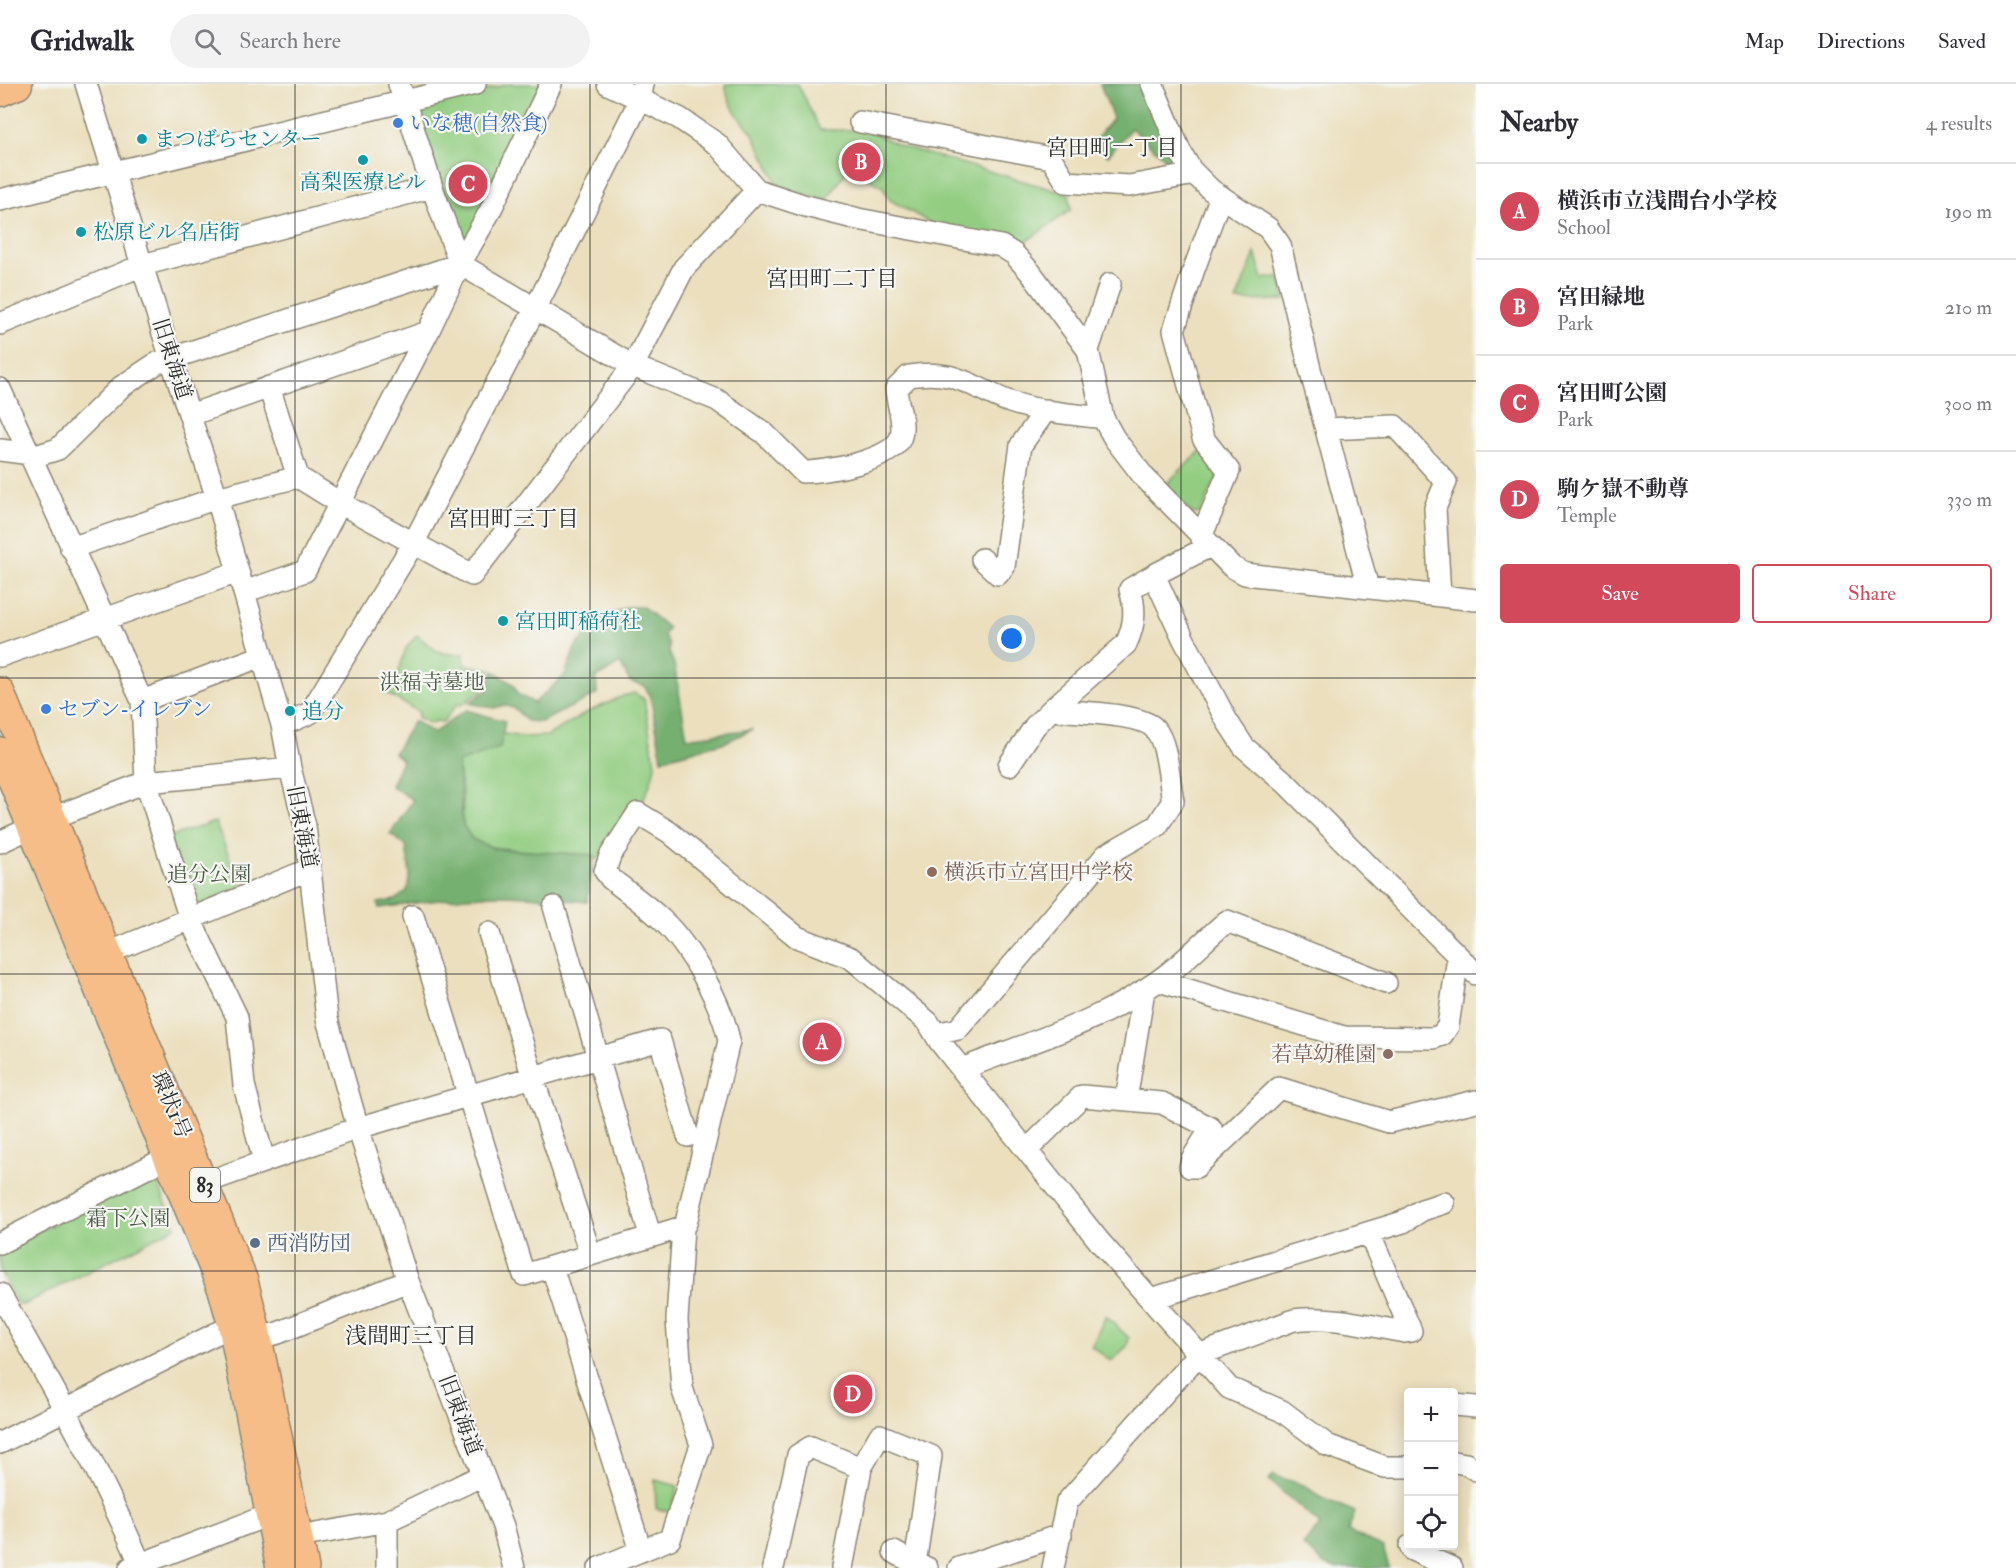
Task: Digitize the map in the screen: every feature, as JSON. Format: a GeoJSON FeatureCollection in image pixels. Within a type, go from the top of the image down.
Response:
{"type":"FeatureCollection","features":[{"type":"Feature","properties":{"kind":"highway"},"geometry":{"type":"LineString","coordinates":[[0,91],[18,84]]}},
{"type":"Feature","properties":{"kind":"main road","name":"環状1号"},"geometry":{"type":"LineString","coordinates":[[0,691],[42,823],[168,1157],[222,1290],[248,1328],[305,1568]]}},
{"type":"Feature","properties":{"kind":"main road","name":"環状1号"},"geometry":{"type":"LineString","coordinates":[[0,751],[42,823],[108,953],[244,1281],[269,1515],[280,1568]]}},
{"type":"Feature","properties":{"kind":"street","name":"旧東海道"},"geometry":{"type":"LineString","coordinates":[[86,84],[171,359],[217,498],[282,725],[305,826],[327,1018],[358,1128],[408,1281],[503,1526],[514,1568]]}},
{"type":"Feature","properties":{"kind":"street"},"geometry":{"type":"LineString","coordinates":[[0,200],[114,172],[402,93],[475,84]]}},
{"type":"Feature","properties":{"kind":"street"},"geometry":{"type":"LineString","coordinates":[[0,656],[105,620],[241,582],[305,571],[428,332],[460,264],[489,213],[551,84]]}},
{"type":"Feature","properties":{"kind":"street"},"geometry":{"type":"LineString","coordinates":[[608,84],[641,92],[717,144],[757,190],[806,206],[858,219],[1001,246],[1014,254],[1032,273],[1088,350],[1102,418],[1114,438],[1144,477],[1232,567],[1245,574],[1476,600]]}},
{"type":"Feature","properties":{"kind":"street"},"geometry":{"type":"LineString","coordinates":[[1152,84],[1179,151],[1195,174],[1211,190],[1268,228],[1280,245],[1368,588]]}},
{"type":"Feature","properties":{"kind":"street"},"geometry":{"type":"LineString","coordinates":[[282,725],[310,713],[413,544],[535,309],[641,92]]}},
{"type":"Feature","properties":{"kind":"street"},"geometry":{"type":"LineString","coordinates":[[402,93],[460,264],[633,366],[717,400],[764,434],[803,472],[835,469],[885,453],[896,446],[901,439],[903,428],[897,406],[896,389],[909,376],[942,374],[957,377],[1011,402],[1046,410],[1102,418]]}},
{"type":"Feature","properties":{"kind":"street"},"geometry":{"type":"LineString","coordinates":[[860,122],[1051,158]]}},
{"type":"Feature","properties":{"kind":"street"},"geometry":{"type":"LineString","coordinates":[[1039,137],[1066,182],[1129,186],[1195,174]]}},
{"type":"Feature","properties":{"kind":"street"},"geometry":{"type":"LineString","coordinates":[[0,324],[143,265],[432,187]]}},
{"type":"Feature","properties":{"kind":"street"},"geometry":{"type":"LineString","coordinates":[[269,387],[298,477],[340,503],[472,575],[633,366],[684,268],[757,190]]}},
{"type":"Feature","properties":{"kind":"street"},"geometry":{"type":"LineString","coordinates":[[1008,765],[1035,726],[1126,644],[1132,632],[1135,616],[1130,589],[1206,541],[1228,471],[1203,438],[1174,330],[1221,196]]}},
{"type":"Feature","properties":{"kind":"street"},"geometry":{"type":"LineString","coordinates":[[0,450],[39,455],[58,449],[121,387],[157,363],[460,264]]}},
{"type":"Feature","properties":{"kind":"street"},"geometry":{"type":"LineString","coordinates":[[1088,350],[1110,284]]}},
{"type":"Feature","properties":{"kind":"street"},"geometry":{"type":"LineString","coordinates":[[190,415],[428,332]]}},
{"type":"Feature","properties":{"kind":"street"},"geometry":{"type":"LineString","coordinates":[[0,389],[142,701],[146,782],[190,918],[237,1017],[244,1085],[264,1161]]}},
{"type":"Feature","properties":{"kind":"street"},"geometry":{"type":"LineString","coordinates":[[982,559],[998,574],[1004,567],[1021,445],[1046,410]]}},
{"type":"Feature","properties":{"kind":"street"},"geometry":{"type":"LineString","coordinates":[[1326,429],[1395,426],[1446,482],[1435,508],[1440,597]]}},
{"type":"Feature","properties":{"kind":"street"},"geometry":{"type":"LineString","coordinates":[[71,548],[217,498],[298,477]]}},
{"type":"Feature","properties":{"kind":"street"},"geometry":{"type":"LineString","coordinates":[[1154,574],[1183,638],[1227,721],[1244,747],[1287,784],[1476,974]]}},
{"type":"Feature","properties":{"kind":"street"},"geometry":{"type":"LineString","coordinates":[[142,701],[262,656]]}},
{"type":"Feature","properties":{"kind":"street"},"geometry":{"type":"LineString","coordinates":[[936,1034],[958,1029],[1106,855],[1157,826],[1173,801],[1162,742],[1155,729],[1146,721],[1051,710]]}},
{"type":"Feature","properties":{"kind":"street"},"geometry":{"type":"LineString","coordinates":[[0,842],[146,782],[290,768]]}},
{"type":"Feature","properties":{"kind":"street"},"geometry":{"type":"LineString","coordinates":[[599,1568],[670,1539],[701,1445],[682,1388],[678,1331],[683,1227],[689,1212],[729,1041],[726,1022],[694,959],[663,921],[611,879],[605,871],[610,856],[638,813],[669,832],[797,937],[851,958],[928,1022],[940,1042],[1099,1241],[1228,1388],[1282,1411],[1327,1445],[1364,1461],[1385,1467],[1404,1467]]}},
{"type":"Feature","properties":{"kind":"street"},"geometry":{"type":"LineString","coordinates":[[108,953],[310,869]]}},
{"type":"Feature","properties":{"kind":"street"},"geometry":{"type":"LineString","coordinates":[[554,907],[650,1235]]}},
{"type":"Feature","properties":{"kind":"street"},"geometry":{"type":"LineString","coordinates":[[413,916],[524,1275],[650,1235],[683,1227]]}},
{"type":"Feature","properties":{"kind":"street"},"geometry":{"type":"LineString","coordinates":[[962,1069],[1094,1018],[1151,985],[1227,921],[1386,983]]}},
{"type":"Feature","properties":{"kind":"street"},"geometry":{"type":"LineString","coordinates":[[489,933],[532,1078],[590,1254]]}},
{"type":"Feature","properties":{"kind":"street"},"geometry":{"type":"LineString","coordinates":[[1151,985],[1344,1037],[1432,1038],[1442,1035],[1448,1026],[1458,957]]}},
{"type":"Feature","properties":{"kind":"street"},"geometry":{"type":"LineString","coordinates":[[1125,1100],[1151,985]]}},
{"type":"Feature","properties":{"kind":"street"},"geometry":{"type":"LineString","coordinates":[[204,1183],[358,1128],[660,1041],[688,1136]]}},
{"type":"Feature","properties":{"kind":"street"},"geometry":{"type":"LineString","coordinates":[[1027,1150],[1082,1096],[1162,1103],[1211,1128],[1192,1159],[1190,1167],[1196,1167],[1276,1084],[1389,1122],[1476,1101]]}},
{"type":"Feature","properties":{"kind":"street"},"geometry":{"type":"LineString","coordinates":[[0,1243],[168,1157]]}},
{"type":"Feature","properties":{"kind":"street"},"geometry":{"type":"LineString","coordinates":[[1151,1299],[1403,1222],[1422,1210],[1444,1203]]}},
{"type":"Feature","properties":{"kind":"street"},"geometry":{"type":"LineString","coordinates":[[1053,1568],[1067,1502],[1074,1499],[1198,1355],[1304,1318],[1411,1331],[1369,1233]]}},
{"type":"Feature","properties":{"kind":"street"},"geometry":{"type":"LineString","coordinates":[[552,1267],[641,1551]]}},
{"type":"Feature","properties":{"kind":"street"},"geometry":{"type":"LineString","coordinates":[[0,1443],[64,1411],[248,1328],[278,1333],[408,1281]]}},
{"type":"Feature","properties":{"kind":"street"},"geometry":{"type":"LineString","coordinates":[[0,1294],[111,1502],[137,1567],[269,1515]]}},
{"type":"Feature","properties":{"kind":"street"},"geometry":{"type":"LineString","coordinates":[[1458,1405],[1476,1407]]}},
{"type":"Feature","properties":{"kind":"street"},"geometry":{"type":"LineString","coordinates":[[842,1568],[861,1468],[880,1435],[931,1456],[921,1566],[894,1552]]}},
{"type":"Feature","properties":{"kind":"street"},"geometry":{"type":"LineString","coordinates":[[773,1568],[798,1455],[811,1447],[861,1468]]}},
{"type":"Feature","properties":{"kind":"street"},"geometry":{"type":"LineString","coordinates":[[1458,1463],[1476,1470]]}},
{"type":"Feature","properties":{"kind":"street"},"geometry":{"type":"LineString","coordinates":[[299,1537],[387,1521],[483,1475]]}},
{"type":"Feature","properties":{"kind":"street"},"geometry":{"type":"LineString","coordinates":[[387,1521],[387,1568]]}},
{"type":"Feature","properties":{"kind":"street"},"geometry":{"type":"LineString","coordinates":[[959,1568],[1061,1535]]}},
{"type":"Feature","properties":{"kind":"street"},"geometry":{"type":"LineString","coordinates":[[1412,1550],[1452,1568]]}},
{"type":"Feature","properties":{"kind":"green space"},"geometry":{"type":"Polygon","coordinates":[[[508,84],[548,84],[461,252],[419,117],[424,107],[508,84]]]}},
{"type":"Feature","properties":{"kind":"green space"},"geometry":{"type":"Polygon","coordinates":[[[725,84],[798,84],[820,130],[868,130],[900,146],[1069,194],[1071,210],[1021,245],[932,224],[890,200],[882,186],[848,169],[826,201],[778,185],[752,132],[736,113],[728,98],[725,84]]]}},
{"type":"Feature","properties":{"kind":"green space"},"geometry":{"type":"Polygon","coordinates":[[[1100,84],[1148,84],[1178,157],[1170,163],[1131,128],[1108,156],[1093,142],[1113,118],[1100,84]]]}},
{"type":"Feature","properties":{"kind":"green space"},"geometry":{"type":"Polygon","coordinates":[[[1255,253],[1263,279],[1280,276],[1285,300],[1236,301],[1255,253]]]}},
{"type":"Feature","properties":{"kind":"green space"},"geometry":{"type":"Polygon","coordinates":[[[1202,450],[1219,474],[1200,513],[1193,514],[1165,485],[1202,450]]]}},
{"type":"Feature","properties":{"kind":"green space"},"geometry":{"type":"Polygon","coordinates":[[[627,607],[643,607],[668,628],[664,635],[674,664],[687,738],[753,729],[726,742],[662,759],[650,695],[644,686],[630,682],[620,663],[596,678],[597,694],[541,722],[527,721],[515,709],[504,705],[494,708],[469,703],[486,691],[494,671],[514,685],[517,694],[534,703],[565,675],[575,648],[598,620],[627,607]]]}},
{"type":"Feature","properties":{"kind":"green space","name":"洪福寺墓地"},"geometry":{"type":"Polygon","coordinates":[[[417,635],[440,652],[464,654],[464,665],[491,669],[482,691],[461,705],[457,704],[443,722],[435,721],[431,724],[418,717],[419,712],[384,692],[396,681],[406,648],[417,635]]]}},
{"type":"Feature","properties":{"kind":"green space"},"geometry":{"type":"Polygon","coordinates":[[[634,693],[644,699],[655,765],[647,791],[634,816],[598,859],[492,847],[474,842],[463,830],[462,788],[455,765],[500,733],[522,737],[547,736],[588,712],[634,693]]]}},
{"type":"Feature","properties":{"kind":"green space"},"geometry":{"type":"Polygon","coordinates":[[[466,710],[505,721],[500,748],[458,763],[463,825],[472,839],[495,849],[594,855],[587,902],[499,895],[454,898],[379,908],[378,903],[395,900],[407,891],[410,875],[406,846],[390,834],[413,800],[391,786],[402,760],[394,753],[414,721],[433,733],[466,710]]]}},
{"type":"Feature","properties":{"kind":"green space","name":"追分公園"},"geometry":{"type":"Polygon","coordinates":[[[215,822],[242,888],[193,909],[169,837],[215,822]]]}},
{"type":"Feature","properties":{"kind":"green space","name":"霜下公園"},"geometry":{"type":"Polygon","coordinates":[[[153,1173],[176,1227],[23,1305],[18,1304],[0,1271],[0,1251],[153,1173]]]}},
{"type":"Feature","properties":{"kind":"green space"},"geometry":{"type":"Polygon","coordinates":[[[1106,1316],[1129,1338],[1127,1346],[1111,1361],[1091,1346],[1106,1316]]]}},
{"type":"Feature","properties":{"kind":"green space"},"geometry":{"type":"Polygon","coordinates":[[[1273,1475],[1306,1486],[1318,1496],[1355,1512],[1348,1531],[1383,1547],[1389,1568],[1336,1568],[1325,1564],[1303,1546],[1320,1525],[1269,1480],[1273,1475]]]}},
{"type":"Feature","properties":{"kind":"green space"},"geometry":{"type":"Polygon","coordinates":[[[655,1480],[678,1486],[671,1512],[656,1509],[655,1480]]]}},
{"type":"Feature","properties":{"kind":"place","name":"いな穂(自然食)"},"geometry":{"type":"Point","coordinates":[398,123]}},
{"type":"Feature","properties":{"kind":"place","name":"まつばらセンター"},"geometry":{"type":"Point","coordinates":[142,139]}},
{"type":"Feature","properties":{"kind":"place","name":"高梨医療ビル"},"geometry":{"type":"Point","coordinates":[363,160]}},
{"type":"Feature","properties":{"kind":"place","name":"宮田緑地"},"geometry":{"type":"Point","coordinates":[861,162]}},
{"type":"Feature","properties":{"kind":"place","name":"宮田町公園"},"geometry":{"type":"Point","coordinates":[468,184]}},
{"type":"Feature","properties":{"kind":"place","name":"松原ビル名店街"},"geometry":{"type":"Point","coordinates":[81,232]}},
{"type":"Feature","properties":{"kind":"place","name":"宮田町稲荷社"},"geometry":{"type":"Point","coordinates":[503,621]}},
{"type":"Feature","properties":{"kind":"place","name":"セブン-イレブン"},"geometry":{"type":"Point","coordinates":[46,709]}},
{"type":"Feature","properties":{"kind":"place","name":"追分"},"geometry":{"type":"Point","coordinates":[290,711]}},
{"type":"Feature","properties":{"kind":"place","name":"横浜市立宮田中学校"},"geometry":{"type":"Point","coordinates":[932,872]}},
{"type":"Feature","properties":{"kind":"place","name":"横浜市立浅間台小学校"},"geometry":{"type":"Point","coordinates":[822,1042]}},
{"type":"Feature","properties":{"kind":"place","name":"若草幼稚園"},"geometry":{"type":"Point","coordinates":[1388,1054]}},
{"type":"Feature","properties":{"kind":"place","name":"西消防団"},"geometry":{"type":"Point","coordinates":[255,1243]}},
{"type":"Feature","properties":{"kind":"place","name":"駒ケ嶽不動尊"},"geometry":{"type":"Point","coordinates":[853,1394]}},
{"type":"Feature","properties":{"kind":"district","name":"宮田町一丁目"},"geometry":{"type":"Point","coordinates":[1112,148]}},
{"type":"Feature","properties":{"kind":"district","name":"宮田町二丁目"},"geometry":{"type":"Point","coordinates":[832,279]}},
{"type":"Feature","properties":{"kind":"district","name":"宮田町三丁目"},"geometry":{"type":"Point","coordinates":[513,519]}},
{"type":"Feature","properties":{"kind":"district","name":"浅間町三丁目"},"geometry":{"type":"Point","coordinates":[411,1336]}}]}
